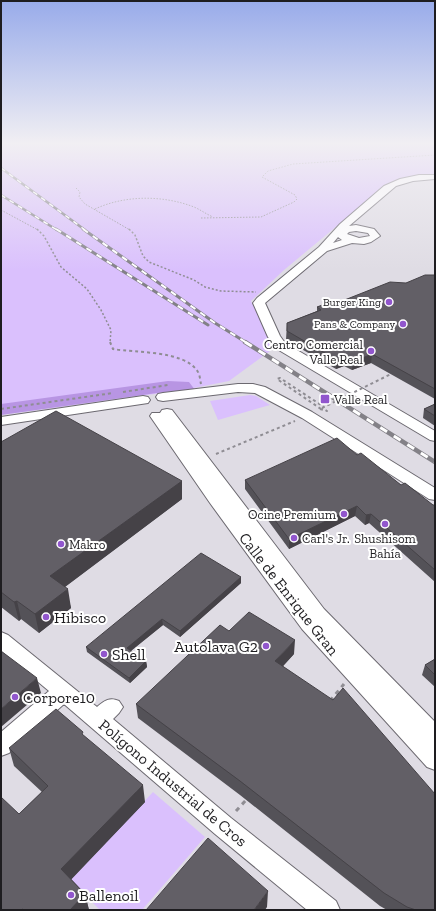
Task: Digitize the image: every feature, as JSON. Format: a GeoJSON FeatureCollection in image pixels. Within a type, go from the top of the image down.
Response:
{"type":"FeatureCollection","features":[{"type":"Feature","properties":{"kind":"street"},"geometry":{"type":"LineString","coordinates":[[325,253],[338,233],[393,185]]}},
{"type":"Feature","properties":{"kind":"street"},"geometry":{"type":"LineString","coordinates":[[325,253],[353,243],[367,240],[375,236],[375,233],[369,230],[356,228],[338,233]]}},
{"type":"Feature","properties":{"kind":"street"},"geometry":{"type":"LineString","coordinates":[[338,233],[351,240],[367,240]]}},
{"type":"Feature","properties":{"kind":"street"},"geometry":{"type":"LineString","coordinates":[[351,240],[325,253],[259,301],[260,307],[274,337],[281,346],[435,436]]}},
{"type":"Feature","properties":{"kind":"street"},"geometry":{"type":"LineString","coordinates":[[141,405],[146,414],[165,407],[199,390],[254,388],[307,415],[435,495]]}},
{"type":"Feature","properties":{"kind":"street"},"geometry":{"type":"LineString","coordinates":[[1,421],[108,406],[126,407],[141,405],[152,397],[165,407]]}},
{"type":"Feature","properties":{"kind":"street","name":"Calle de Enrique Gran"},"geometry":{"type":"LineString","coordinates":[[165,407],[317,614],[435,737]]}},
{"type":"Feature","properties":{"kind":"street","name":"Calle de Enrique Gran"},"geometry":{"type":"LineString","coordinates":[[165,407],[212,493],[309,624],[435,760]]}},
{"type":"Feature","properties":{"kind":"street","name":"Polígono Industrial de Cros"},"geometry":{"type":"LineString","coordinates":[[1,640],[64,691],[105,713],[223,826],[327,910]]}},
{"type":"Feature","properties":{"kind":"street"},"geometry":{"type":"LineString","coordinates":[[1,746],[64,691]]}},
{"type":"Feature","properties":{"kind":"path"},"geometry":{"type":"LineString","coordinates":[[201,218],[261,217],[297,199],[295,195],[276,185]]}},
{"type":"Feature","properties":{"kind":"path"},"geometry":{"type":"LineString","coordinates":[[76,188],[80,192],[79,197],[85,204],[127,228],[135,235],[143,256],[149,262],[194,280],[205,287],[221,291],[259,292],[253,296]]}},
{"type":"Feature","properties":{"kind":"path"},"geometry":{"type":"LineString","coordinates":[[95,209],[102,204],[115,200],[166,201],[196,208],[214,218]]}},
{"type":"Feature","properties":{"kind":"path"},"geometry":{"type":"LineString","coordinates":[[1,210],[29,224],[44,236],[61,267],[87,289],[101,310],[111,330],[110,344],[113,349],[179,358],[192,364],[201,375],[199,390]]}},
{"type":"Feature","properties":{"kind":"path"},"geometry":{"type":"LineString","coordinates":[[322,408],[391,374]]}},
{"type":"Feature","properties":{"kind":"path"},"geometry":{"type":"LineString","coordinates":[[280,378],[322,408],[277,379],[280,378]]}},
{"type":"Feature","properties":{"kind":"path"},"geometry":{"type":"LineString","coordinates":[[346,392],[352,396]]}},
{"type":"Feature","properties":{"kind":"path"},"geometry":{"type":"LineString","coordinates":[[216,454],[295,421]]}},
{"type":"Feature","properties":{"kind":"path"},"geometry":{"type":"LineString","coordinates":[[329,702],[345,683]]}},
{"type":"Feature","properties":{"kind":"path"},"geometry":{"type":"LineString","coordinates":[[236,811],[252,793]]}},
{"type":"Feature","properties":{"kind":"shaded area"},"geometry":{"type":"Polygon","coordinates":[[[1,185],[389,185],[284,270],[251,301],[274,348],[229,381],[184,390],[1,415],[1,185]]]}},
{"type":"Feature","properties":{"kind":"shaded area"},"geometry":{"type":"Polygon","coordinates":[[[168,381],[189,382],[195,390],[164,392],[1,415],[1,404],[168,381]]]}},
{"type":"Feature","properties":{"kind":"shaded area"},"geometry":{"type":"Polygon","coordinates":[[[250,395],[256,396],[270,405],[218,420],[210,401],[250,395]]]}},
{"type":"Feature","properties":{"kind":"shaded area"},"geometry":{"type":"Polygon","coordinates":[[[153,792],[205,837],[142,910],[100,910],[70,880],[153,792]]]}},
{"type":"Feature","properties":{"kind":"building","name":"Centro Comercial Valle Real"},"geometry":{"type":"Polygon","coordinates":[[[425,275],[435,275],[435,389],[372,354],[353,362],[345,357],[337,360],[287,331],[287,323],[321,310],[317,307],[333,301],[337,303],[390,282],[406,283],[425,275]]]}},
{"type":"Feature","properties":{"kind":"building"},"geometry":{"type":"Polygon","coordinates":[[[435,404],[435,416],[424,409],[435,404]]]}},
{"type":"Feature","properties":{"kind":"building","name":"Makro"},"geometry":{"type":"Polygon","coordinates":[[[56,411],[182,481],[50,576],[68,589],[35,614],[17,601],[14,602],[1,592],[1,442],[56,411]]]}},
{"type":"Feature","properties":{"kind":"building"},"geometry":{"type":"Polygon","coordinates":[[[337,438],[357,455],[361,453],[401,485],[405,483],[435,505],[435,570],[371,514],[366,515],[357,506],[289,539],[245,480],[337,438]]]}},
{"type":"Feature","properties":{"kind":"building"},"geometry":{"type":"Polygon","coordinates":[[[201,553],[241,577],[180,631],[162,619],[127,648],[146,661],[129,678],[86,647],[201,553]]]}},
{"type":"Feature","properties":{"kind":"building"},"geometry":{"type":"Polygon","coordinates":[[[249,612],[295,640],[275,661],[333,700],[343,688],[435,794],[435,910],[416,910],[407,907],[384,893],[240,781],[136,704],[220,625],[229,631],[249,612]]]}},
{"type":"Feature","properties":{"kind":"building"},"geometry":{"type":"Polygon","coordinates":[[[1,651],[37,678],[1,709],[1,651]]]}},
{"type":"Feature","properties":{"kind":"building"},"geometry":{"type":"Polygon","coordinates":[[[435,659],[435,675],[425,665],[435,659]]]}},
{"type":"Feature","properties":{"kind":"building"},"geometry":{"type":"Polygon","coordinates":[[[56,709],[83,732],[82,734],[143,785],[61,869],[85,894],[70,910],[1,910],[1,797],[19,814],[48,786],[9,748],[56,709]]]}},
{"type":"Feature","properties":{"kind":"building"},"geometry":{"type":"Polygon","coordinates":[[[208,838],[268,891],[254,910],[146,910],[208,838]]]}},
{"type":"Feature","properties":{"kind":"railway"},"geometry":{"type":"LineString","coordinates":[[23,185],[85,230]]}},
{"type":"Feature","properties":{"kind":"railway"},"geometry":{"type":"LineString","coordinates":[[1,195],[57,230]]}},
{"type":"Feature","properties":{"kind":"railway"},"geometry":{"type":"LineString","coordinates":[[56,229],[208,325]]}},
{"type":"Feature","properties":{"kind":"railway"},"geometry":{"type":"LineString","coordinates":[[83,229],[215,323],[247,343]]}},
{"type":"Feature","properties":{"kind":"railway"},"geometry":{"type":"LineString","coordinates":[[245,342],[435,462]]}},
{"type":"Feature","properties":{"kind":"place","name":"Burger King"},"geometry":{"type":"Point","coordinates":[389,302]}},
{"type":"Feature","properties":{"kind":"place","name":"Pans & Company"},"geometry":{"type":"Point","coordinates":[403,324]}},
{"type":"Feature","properties":{"kind":"place","name":"Centro Comercial Valle Real"},"geometry":{"type":"Point","coordinates":[371,351]}},
{"type":"Feature","properties":{"kind":"place","name":"Valle Real"},"geometry":{"type":"Point","coordinates":[325,399]}},
{"type":"Feature","properties":{"kind":"place","name":"Ocine Premium"},"geometry":{"type":"Point","coordinates":[344,514]}},
{"type":"Feature","properties":{"kind":"place","name":"Shushisom Bahía"},"geometry":{"type":"Point","coordinates":[385,524]}},
{"type":"Feature","properties":{"kind":"place","name":"Carl's Jr."},"geometry":{"type":"Point","coordinates":[294,538]}},
{"type":"Feature","properties":{"kind":"place","name":"Makro"},"geometry":{"type":"Point","coordinates":[61,544]}},
{"type":"Feature","properties":{"kind":"place","name":"Hibisco"},"geometry":{"type":"Point","coordinates":[46,617]}},
{"type":"Feature","properties":{"kind":"place","name":"Autolava G2"},"geometry":{"type":"Point","coordinates":[266,646]}},
{"type":"Feature","properties":{"kind":"place","name":"Shell"},"geometry":{"type":"Point","coordinates":[104,654]}},
{"type":"Feature","properties":{"kind":"place","name":"Corpore10"},"geometry":{"type":"Point","coordinates":[15,697]}},
{"type":"Feature","properties":{"kind":"place","name":"Ballenoil"},"geometry":{"type":"Point","coordinates":[71,895]}}]}
